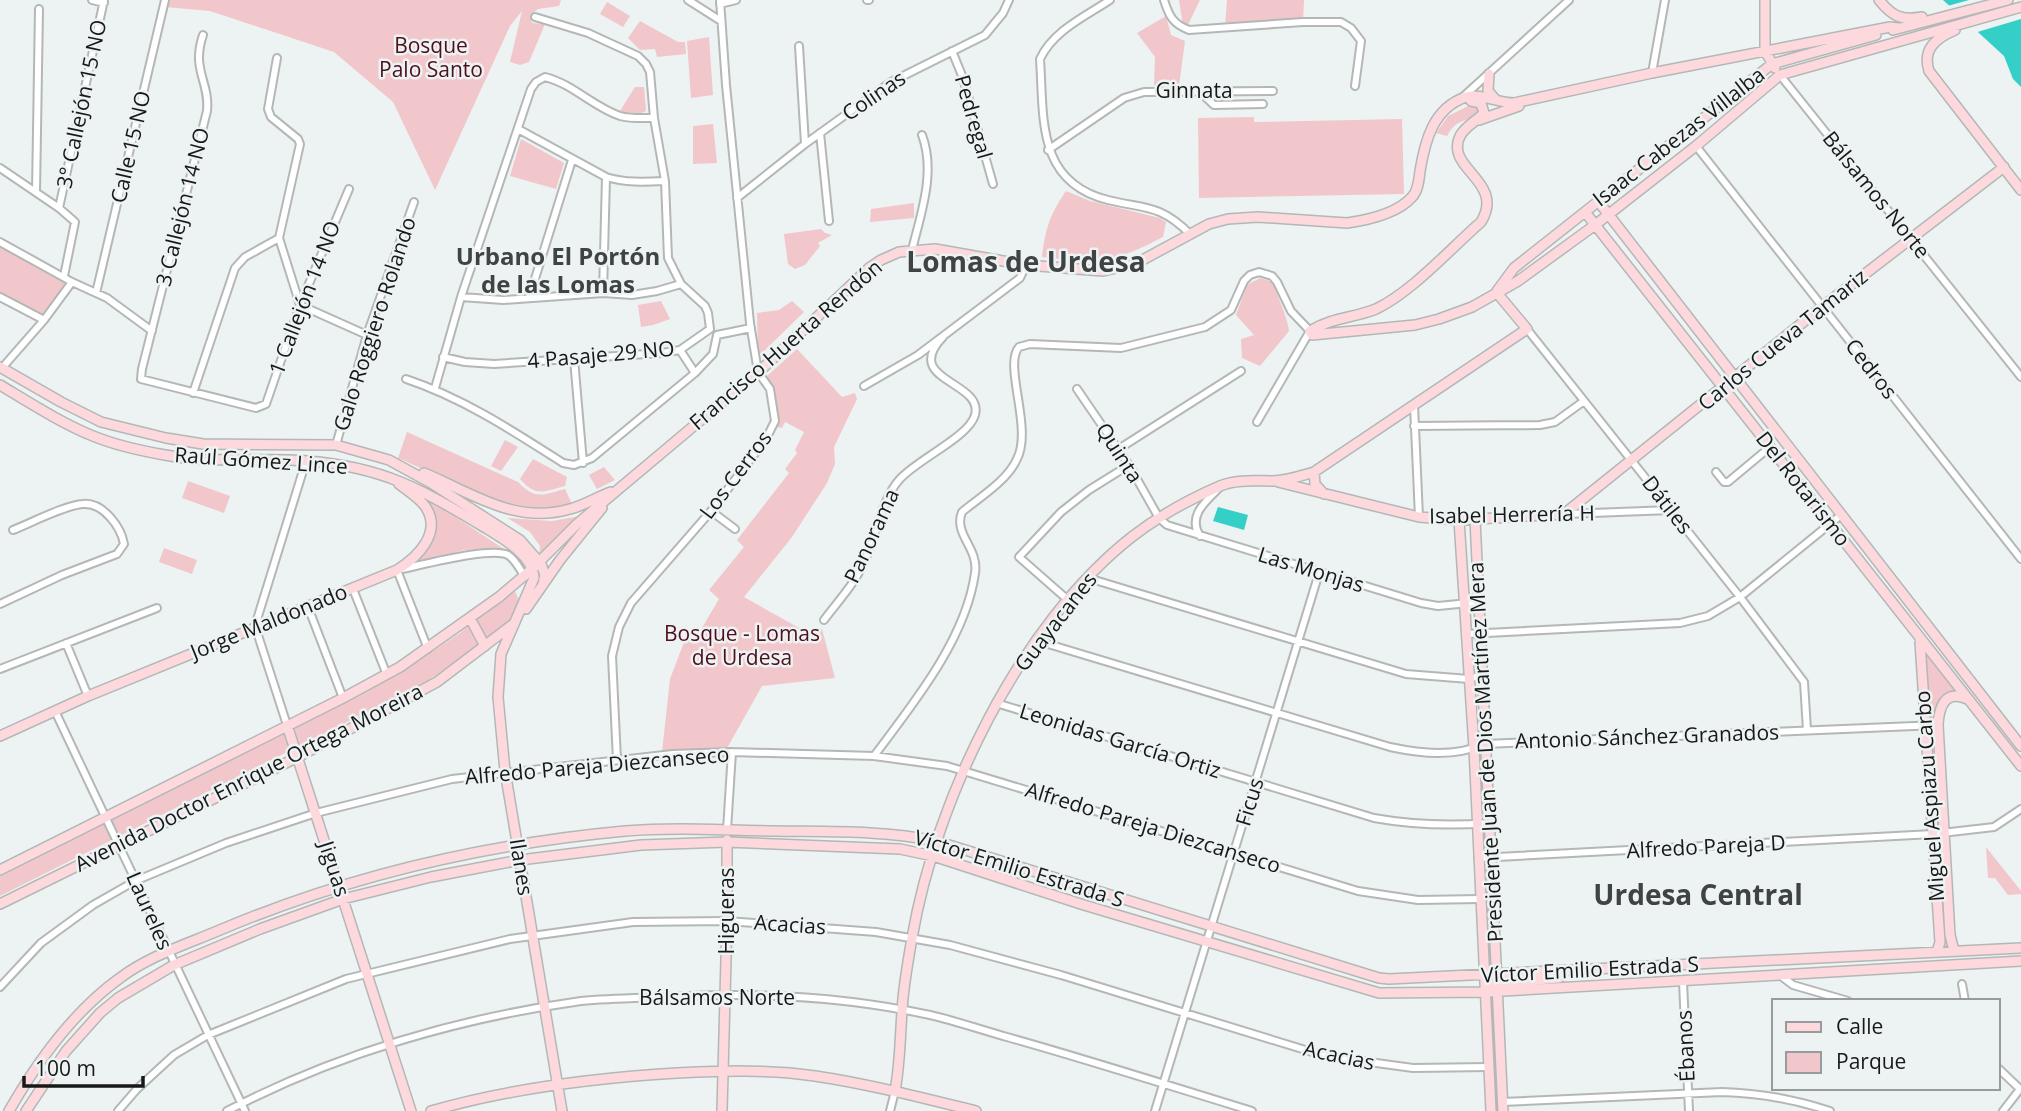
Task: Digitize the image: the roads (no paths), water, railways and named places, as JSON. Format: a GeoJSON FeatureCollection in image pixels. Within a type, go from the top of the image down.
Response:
{"type":"FeatureCollection","features":[{"type":"Feature","properties":{"kind":"main road","name":"Bálsamos Norte"},"geometry":{"type":"LineString","coordinates":[[1765,0],[1765,51],[1780,75]]}},
{"type":"Feature","properties":{"kind":"main road"},"geometry":{"type":"LineString","coordinates":[[1879,0],[1889,12],[1899,18],[1911,19],[2021,8]]}},
{"type":"Feature","properties":{"kind":"main road"},"geometry":{"type":"LineString","coordinates":[[1982,12],[2008,0]]}},
{"type":"Feature","properties":{"kind":"main road","name":"Isaac Cabezas Villalba"},"geometry":{"type":"LineString","coordinates":[[1310,331],[1315,336],[1415,324],[1461,311],[1518,281],[1595,225],[1696,146],[1780,75],[1938,34],[1982,12]]}},
{"type":"Feature","properties":{"kind":"main road","name":"Isaac Cabezas Villalba"},"geometry":{"type":"LineString","coordinates":[[1497,293],[1514,268],[1772,64],[1930,18]]}},
{"type":"Feature","properties":{"kind":"main road"},"geometry":{"type":"LineString","coordinates":[[1457,102],[1466,97],[1478,96],[1503,103],[1542,97],[1890,27],[1898,29]]}},
{"type":"Feature","properties":{"kind":"main road"},"geometry":{"type":"LineString","coordinates":[[1938,34],[1929,52],[1929,71],[2021,190]]}},
{"type":"Feature","properties":{"kind":"main road"},"geometry":{"type":"LineString","coordinates":[[1489,74],[1488,91],[1494,99],[1503,103]]}},
{"type":"Feature","properties":{"kind":"main road"},"geometry":{"type":"LineString","coordinates":[[1472,125],[1542,97]]}},
{"type":"Feature","properties":{"kind":"main road"},"geometry":{"type":"LineString","coordinates":[[1310,331],[1321,324],[1375,309],[1398,295],[1481,222],[1487,211],[1486,191],[1464,163],[1457,149],[1462,132],[1484,113],[1481,103],[1457,102]]}},
{"type":"Feature","properties":{"kind":"main road","name":"Francisco Huerta Rendón"},"geometry":{"type":"LineString","coordinates":[[616,491],[758,372],[869,268],[899,251],[935,249],[1026,265],[1103,271],[1135,264],[1209,224],[1240,217],[1347,223],[1361,221],[1400,206],[1413,197],[1424,144],[1432,127],[1448,108],[1457,102]]}},
{"type":"Feature","properties":{"kind":"main road","name":"Carlos Cueva Tamariz"},"geometry":{"type":"LineString","coordinates":[[1564,514],[1822,307],[2004,167]]}},
{"type":"Feature","properties":{"kind":"main road","name":"Del Rotarismo"},"geometry":{"type":"LineString","coordinates":[[1598,201],[2021,746]]}},
{"type":"Feature","properties":{"kind":"main road","name":"Del Rotarismo"},"geometry":{"type":"LineString","coordinates":[[1585,212],[2021,766]]}},
{"type":"Feature","properties":{"kind":"main road","name":"Dátiles"},"geometry":{"type":"LineString","coordinates":[[1497,293],[1527,329]]}},
{"type":"Feature","properties":{"kind":"main road","name":"Guayacanes"},"geometry":{"type":"LineString","coordinates":[[895,1091],[901,1060],[902,1010],[912,939],[936,841],[964,770],[996,704],[1068,600],[1132,537],[1159,518],[1223,485],[1258,480],[1273,481],[1314,472],[1527,329]]}},
{"type":"Feature","properties":{"kind":"main road","name":"Raúl Gómez Lince"},"geometry":{"type":"LineString","coordinates":[[1,368],[101,422],[166,438],[203,444],[336,445],[389,460],[431,483],[520,540],[549,572]]}},
{"type":"Feature","properties":{"kind":"main road","name":"Raúl Gómez Lince"},"geometry":{"type":"LineString","coordinates":[[0,386],[95,437],[165,455],[199,459],[306,461],[349,466],[390,476],[424,491],[496,535],[518,551],[528,572]]}},
{"type":"Feature","properties":{"kind":"main road"},"geometry":{"type":"LineString","coordinates":[[389,460],[435,478],[481,501],[522,512],[568,510],[616,491]]}},
{"type":"Feature","properties":{"kind":"main road"},"geometry":{"type":"LineString","coordinates":[[1314,472],[1315,484],[1325,494]]}},
{"type":"Feature","properties":{"kind":"main road"},"geometry":{"type":"LineString","coordinates":[[390,476],[421,501],[427,509],[431,523],[428,540],[422,551],[397,570]]}},
{"type":"Feature","properties":{"kind":"main road","name":"Isabel Herrería H"},"geometry":{"type":"LineString","coordinates":[[1273,481],[1419,517],[1459,520],[1564,514]]}},
{"type":"Feature","properties":{"kind":"main road"},"geometry":{"type":"LineString","coordinates":[[514,623],[536,588],[616,491]]}},
{"type":"Feature","properties":{"kind":"main road","name":"Avenida Doctor Enrique Ortega Moreira"},"geometry":{"type":"LineString","coordinates":[[0,870],[387,675],[428,649],[528,572],[577,524],[616,491]]}},
{"type":"Feature","properties":{"kind":"main road","name":"Presidente Juan de Dios Martínez Mera"},"geometry":{"type":"LineString","coordinates":[[1475,519],[1503,1107]]}},
{"type":"Feature","properties":{"kind":"main road","name":"Presidente Juan de Dios Martínez Mera"},"geometry":{"type":"LineString","coordinates":[[1459,520],[1474,748],[1491,1111]]}},
{"type":"Feature","properties":{"kind":"main road","name":"Jorge Maldonado"},"geometry":{"type":"LineString","coordinates":[[1,738],[88,696],[397,570]]}},
{"type":"Feature","properties":{"kind":"main road"},"geometry":{"type":"LineString","coordinates":[[528,572],[549,572]]}},
{"type":"Feature","properties":{"kind":"main road"},"geometry":{"type":"LineString","coordinates":[[528,572],[534,578],[536,588]]}},
{"type":"Feature","properties":{"kind":"main road"},"geometry":{"type":"LineString","coordinates":[[470,618],[485,646],[496,646],[501,654]]}},
{"type":"Feature","properties":{"kind":"main road","name":"Avenida Doctor Enrique Ortega Moreira"},"geometry":{"type":"LineString","coordinates":[[0,904],[298,757],[437,682],[514,623]]}},
{"type":"Feature","properties":{"kind":"main road","name":"Ilanes"},"geometry":{"type":"LineString","coordinates":[[514,623],[501,654],[498,697],[505,771],[562,1111]]}},
{"type":"Feature","properties":{"kind":"main road","name":"Miguel Aspiazu Carbo"},"geometry":{"type":"LineString","coordinates":[[1920,640],[1940,942],[1937,952]]}},
{"type":"Feature","properties":{"kind":"main road","name":"Miguel Aspiazu Carbo"},"geometry":{"type":"LineString","coordinates":[[1954,951],[1950,934],[1938,725],[1940,708],[1949,697],[1963,697],[1973,703]]}},
{"type":"Feature","properties":{"kind":"main road","name":"Jiguas"},"geometry":{"type":"LineString","coordinates":[[287,725],[411,1111]]}},
{"type":"Feature","properties":{"kind":"main road","name":"Higueras"},"geometry":{"type":"LineString","coordinates":[[722,1111],[727,830]]}},
{"type":"Feature","properties":{"kind":"main road"},"geometry":{"type":"LineString","coordinates":[[627,831],[628,847]]}},
{"type":"Feature","properties":{"kind":"main road","name":"Víctor Emilio Estrada S"},"geometry":{"type":"LineString","coordinates":[[9,1111],[48,1052],[98,996],[122,976],[167,952],[255,915],[339,885],[428,861],[517,844],[627,831],[898,833],[936,841],[1389,979],[1484,975],[1497,983],[1683,982],[2021,961]]}},
{"type":"Feature","properties":{"kind":"main road"},"geometry":{"type":"LineString","coordinates":[[815,847],[823,832]]}},
{"type":"Feature","properties":{"kind":"main road","name":"Víctor Emilio Estrada S"},"geometry":{"type":"LineString","coordinates":[[26,1111],[59,1060],[100,1013],[118,998],[174,965],[260,929],[344,899],[432,877],[520,860],[628,847],[727,842],[900,849],[933,856],[1084,905],[1379,993],[1485,992],[1497,983],[1561,978],[1574,971],[2021,947]]}},
{"type":"Feature","properties":{"kind":"main road"},"geometry":{"type":"LineString","coordinates":[[428,861],[432,877]]}},
{"type":"Feature","properties":{"kind":"main road"},"geometry":{"type":"LineString","coordinates":[[1084,905],[1090,889]]}},
{"type":"Feature","properties":{"kind":"main road"},"geometry":{"type":"LineString","coordinates":[[255,915],[260,929]]}},
{"type":"Feature","properties":{"kind":"main road"},"geometry":{"type":"LineString","coordinates":[[1781,976],[1781,968],[1786,963],[1836,957]]}},
{"type":"Feature","properties":{"kind":"main road"},"geometry":{"type":"LineString","coordinates":[[1751,978],[1770,971],[1773,960]]}},
{"type":"Feature","properties":{"kind":"main road"},"geometry":{"type":"LineString","coordinates":[[1341,981],[1346,967]]}},
{"type":"Feature","properties":{"kind":"main road"},"geometry":{"type":"LineString","coordinates":[[48,1052],[59,1060]]}},
{"type":"Feature","properties":{"kind":"main road"},"geometry":{"type":"LineString","coordinates":[[430,1111],[482,1096],[556,1083],[723,1071],[812,1075],[895,1091],[976,1111]]}},
{"type":"Feature","properties":{"kind":"street"},"geometry":{"type":"LineString","coordinates":[[92,0],[104,2]]}},
{"type":"Feature","properties":{"kind":"street","name":"Calle 15 NO"},"geometry":{"type":"LineString","coordinates":[[96,293],[165,0]]}},
{"type":"Feature","properties":{"kind":"street"},"geometry":{"type":"LineString","coordinates":[[688,0],[720,21]]}},
{"type":"Feature","properties":{"kind":"street"},"geometry":{"type":"LineString","coordinates":[[720,2],[736,0]]}},
{"type":"Feature","properties":{"kind":"street","name":"Colinas"},"geometry":{"type":"LineString","coordinates":[[737,198],[805,144],[891,82],[985,35],[991,30],[1009,0]]}},
{"type":"Feature","properties":{"kind":"street"},"geometry":{"type":"LineString","coordinates":[[1110,0],[1057,34],[1046,46],[1040,59],[1048,150],[1061,173],[1083,191],[1107,200],[1143,205],[1174,219],[1190,234]]}},
{"type":"Feature","properties":{"kind":"street"},"geometry":{"type":"LineString","coordinates":[[1164,0],[1169,16],[1189,30],[1303,22],[1336,21],[1346,24],[1360,41],[1354,86]]}},
{"type":"Feature","properties":{"kind":"street"},"geometry":{"type":"LineString","coordinates":[[1457,102],[1569,0]]}},
{"type":"Feature","properties":{"kind":"street"},"geometry":{"type":"LineString","coordinates":[[1652,73],[1665,0]]}},
{"type":"Feature","properties":{"kind":"street","name":"3° Callejón 15 NO"},"geometry":{"type":"LineString","coordinates":[[59,208],[104,2]]}},
{"type":"Feature","properties":{"kind":"street","name":"Los Cerros"},"geometry":{"type":"LineString","coordinates":[[617,760],[612,656],[619,627],[631,603],[710,511],[766,439],[775,421],[770,389],[758,372],[751,328],[720,2]]}},
{"type":"Feature","properties":{"kind":"street"},"geometry":{"type":"LineString","coordinates":[[36,192],[39,9]]}},
{"type":"Feature","properties":{"kind":"street"},"geometry":{"type":"LineString","coordinates":[[534,17],[588,33],[638,56],[646,64],[650,72],[664,181],[668,258],[681,284],[705,306],[710,329],[717,335]]}},
{"type":"Feature","properties":{"kind":"street","name":"3 Callejón 14 NO"},"geometry":{"type":"LineString","coordinates":[[192,393],[141,379],[207,111],[198,62],[203,35]]}},
{"type":"Feature","properties":{"kind":"street"},"geometry":{"type":"LineString","coordinates":[[799,46],[805,144]]}},
{"type":"Feature","properties":{"kind":"street","name":"Pedregal"},"geometry":{"type":"LineString","coordinates":[[952,51],[963,78],[993,184]]}},
{"type":"Feature","properties":{"kind":"street"},"geometry":{"type":"LineString","coordinates":[[277,58],[268,109],[271,117],[299,139],[300,144],[279,238],[300,305],[367,335]]}},
{"type":"Feature","properties":{"kind":"street","name":"Bálsamos Norte"},"geometry":{"type":"LineString","coordinates":[[1780,75],[2021,377]]}},
{"type":"Feature","properties":{"kind":"street"},"geometry":{"type":"LineString","coordinates":[[435,388],[461,297],[531,89],[536,82],[545,76],[555,79],[606,110],[623,117],[654,118]]}},
{"type":"Feature","properties":{"kind":"street"},"geometry":{"type":"LineString","coordinates":[[1199,91],[1214,105],[1263,104]]}},
{"type":"Feature","properties":{"kind":"street","name":"Ginnata"},"geometry":{"type":"LineString","coordinates":[[1048,150],[1130,95],[1144,92],[1273,91]]}},
{"type":"Feature","properties":{"kind":"street"},"geometry":{"type":"LineString","coordinates":[[518,130],[606,177],[638,183],[664,181]]}},
{"type":"Feature","properties":{"kind":"street"},"geometry":{"type":"LineString","coordinates":[[820,133],[829,221]]}},
{"type":"Feature","properties":{"kind":"street"},"geometry":{"type":"LineString","coordinates":[[912,250],[928,171],[927,149],[922,135]]}},
{"type":"Feature","properties":{"kind":"street","name":"Cedros"},"geometry":{"type":"LineString","coordinates":[[1696,146],[2021,559]]}},
{"type":"Feature","properties":{"kind":"street"},"geometry":{"type":"LineString","coordinates":[[529,298],[572,160]]}},
{"type":"Feature","properties":{"kind":"street"},"geometry":{"type":"LineString","coordinates":[[0,168],[72,218],[75,228],[64,276]]}},
{"type":"Feature","properties":{"kind":"street"},"geometry":{"type":"LineString","coordinates":[[603,293],[606,177]]}},
{"type":"Feature","properties":{"kind":"street","name":"1 Callejón 14 NO"},"geometry":{"type":"LineString","coordinates":[[192,393],[262,407],[266,404],[300,305],[349,188]]}},
{"type":"Feature","properties":{"kind":"street","name":"Galo Roggiero Rolando"},"geometry":{"type":"LineString","coordinates":[[336,445],[367,335],[414,202]]}},
{"type":"Feature","properties":{"kind":"street"},"geometry":{"type":"LineString","coordinates":[[192,393],[235,268],[245,257],[279,238]]}},
{"type":"Feature","properties":{"kind":"street"},"geometry":{"type":"LineString","coordinates":[[0,242],[114,302],[152,331]]}},
{"type":"Feature","properties":{"kind":"street"},"geometry":{"type":"LineString","coordinates":[[864,386],[918,355],[943,337],[1020,278],[1026,265]]}},
{"type":"Feature","properties":{"kind":"street"},"geometry":{"type":"LineString","coordinates":[[874,755],[917,699],[945,652],[968,600],[976,570],[974,552],[960,528],[962,512],[1009,471],[1021,452],[1023,435],[1013,360],[1019,347],[1030,344],[1121,348],[1205,327],[1231,310],[1244,281],[1250,275],[1259,272],[1272,276],[1292,311],[1310,331],[1257,422]]}},
{"type":"Feature","properties":{"kind":"street"},"geometry":{"type":"LineString","coordinates":[[1,368],[44,320],[72,282]]}},
{"type":"Feature","properties":{"kind":"street"},"geometry":{"type":"LineString","coordinates":[[461,297],[503,300],[603,293],[632,295],[681,284]]}},
{"type":"Feature","properties":{"kind":"street"},"geometry":{"type":"LineString","coordinates":[[0,297],[44,320]]}},
{"type":"Feature","properties":{"kind":"street"},"geometry":{"type":"LineString","coordinates":[[717,335],[751,328]]}},
{"type":"Feature","properties":{"kind":"street","name":"4 Pasaje 29 NO"},"geometry":{"type":"LineString","coordinates":[[443,356],[465,362],[494,364],[680,350],[710,329]]}},
{"type":"Feature","properties":{"kind":"street","name":"Dátiles"},"geometry":{"type":"LineString","coordinates":[[1527,329],[1740,597],[1804,682],[1807,730]]}},
{"type":"Feature","properties":{"kind":"street"},"geometry":{"type":"LineString","coordinates":[[406,379],[435,388],[499,422],[568,466],[583,463],[695,373],[713,354],[717,335]]}},
{"type":"Feature","properties":{"kind":"street","name":"Panorama"},"geometry":{"type":"LineString","coordinates":[[824,620],[858,576],[891,490],[907,472],[965,430],[975,416],[972,400],[937,372],[932,364],[934,346],[943,337]]}},
{"type":"Feature","properties":{"kind":"street"},"geometry":{"type":"LineString","coordinates":[[680,350],[695,373]]}},
{"type":"Feature","properties":{"kind":"street"},"geometry":{"type":"LineString","coordinates":[[574,359],[583,463]]}},
{"type":"Feature","properties":{"kind":"street"},"geometry":{"type":"LineString","coordinates":[[1117,450],[1241,371]]}},
{"type":"Feature","properties":{"kind":"street","name":"Quinta"},"geometry":{"type":"LineString","coordinates":[[1077,389],[1129,465],[1159,518]]}},
{"type":"Feature","properties":{"kind":"street"},"geometry":{"type":"LineString","coordinates":[[1414,426],[1539,425],[1555,422],[1584,401]]}},
{"type":"Feature","properties":{"kind":"street"},"geometry":{"type":"LineString","coordinates":[[1414,405],[1419,517]]}},
{"type":"Feature","properties":{"kind":"street"},"geometry":{"type":"LineString","coordinates":[[1716,472],[1724,482],[1728,482],[1770,447]]}},
{"type":"Feature","properties":{"kind":"street"},"geometry":{"type":"LineString","coordinates":[[255,626],[306,461]]}},
{"type":"Feature","properties":{"kind":"street"},"geometry":{"type":"LineString","coordinates":[[1068,600],[1019,557],[1061,512],[1088,490],[1129,465]]}},
{"type":"Feature","properties":{"kind":"street"},"geometry":{"type":"LineString","coordinates":[[1200,536],[1196,527],[1201,505],[1223,485]]}},
{"type":"Feature","properties":{"kind":"street"},"geometry":{"type":"LineString","coordinates":[[0,604],[62,575],[117,554],[124,544],[114,521],[88,504],[13,530]]}},
{"type":"Feature","properties":{"kind":"street","name":"Isabel Herrería H"},"geometry":{"type":"LineString","coordinates":[[1564,514],[1671,510]]}},
{"type":"Feature","properties":{"kind":"street"},"geometry":{"type":"LineString","coordinates":[[710,511],[735,529]]}},
{"type":"Feature","properties":{"kind":"street"},"geometry":{"type":"LineString","coordinates":[[1467,634],[1680,622],[1707,616],[1740,597],[1841,515]]}},
{"type":"Feature","properties":{"kind":"street","name":"Las Monjas"},"geometry":{"type":"LineString","coordinates":[[1159,518],[1167,525],[1200,536],[1421,603],[1438,606],[1466,604]]}},
{"type":"Feature","properties":{"kind":"street","name":"Jorge Maldonado"},"geometry":{"type":"LineString","coordinates":[[397,570],[499,552],[513,559],[528,572]]}},
{"type":"Feature","properties":{"kind":"street"},"geometry":{"type":"LineString","coordinates":[[397,570],[428,649]]}},
{"type":"Feature","properties":{"kind":"street","name":"Ficus"},"geometry":{"type":"LineString","coordinates":[[1155,1111],[1319,573]]}},
{"type":"Feature","properties":{"kind":"street"},"geometry":{"type":"LineString","coordinates":[[1088,578],[1406,674],[1469,679],[1482,675]]}},
{"type":"Feature","properties":{"kind":"street"},"geometry":{"type":"LineString","coordinates":[[353,589],[387,675]]}},
{"type":"Feature","properties":{"kind":"street"},"geometry":{"type":"LineString","coordinates":[[1466,604],[1479,603]]}},
{"type":"Feature","properties":{"kind":"street"},"geometry":{"type":"LineString","coordinates":[[308,607],[343,698]]}},
{"type":"Feature","properties":{"kind":"street"},"geometry":{"type":"LineString","coordinates":[[0,669],[158,608]]}},
{"type":"Feature","properties":{"kind":"street","name":"Jiguas"},"geometry":{"type":"LineString","coordinates":[[255,626],[287,725]]}},
{"type":"Feature","properties":{"kind":"street","name":"Antonio Sánchez Granados"},"geometry":{"type":"LineString","coordinates":[[1038,641],[1414,752],[1450,753],[1485,744],[1938,725]]}},
{"type":"Feature","properties":{"kind":"street"},"geometry":{"type":"LineString","coordinates":[[66,643],[88,696]]}},
{"type":"Feature","properties":{"kind":"street","name":"Leonidas García Ortiz"},"geometry":{"type":"LineString","coordinates":[[996,704],[1374,818],[1409,824],[1489,823]]}},
{"type":"Feature","properties":{"kind":"street","name":"Laureles"},"geometry":{"type":"LineString","coordinates":[[55,712],[244,1111]]}},
{"type":"Feature","properties":{"kind":"street","name":"Alfredo Pareja Diezcanseco"},"geometry":{"type":"LineString","coordinates":[[0,987],[50,935],[93,905],[135,881],[226,843],[316,813],[452,779],[674,754],[732,752],[874,755],[964,770],[1359,891],[1418,900],[1481,899]]}},
{"type":"Feature","properties":{"kind":"street","name":"Higueras"},"geometry":{"type":"LineString","coordinates":[[727,830],[732,752]]}},
{"type":"Feature","properties":{"kind":"street","name":"Alfredo Pareja D"},"geometry":{"type":"LineString","coordinates":[[1478,858],[1945,833],[1994,827],[2021,809]]}},
{"type":"Feature","properties":{"kind":"street","name":"Acacias"},"geometry":{"type":"LineString","coordinates":[[118,1111],[137,1089],[174,1055],[208,1035],[368,972],[532,936],[633,922],[727,921],[876,932],[950,945],[1061,975],[1325,1056],[1413,1068],[1489,1067]]}},
{"type":"Feature","properties":{"kind":"street"},"geometry":{"type":"LineString","coordinates":[[1781,976],[1793,985],[1841,999]]}},
{"type":"Feature","properties":{"kind":"street","name":"Ébanos"},"geometry":{"type":"LineString","coordinates":[[1683,982],[1689,1111]]}},
{"type":"Feature","properties":{"kind":"street"},"geometry":{"type":"LineString","coordinates":[[1962,984],[1965,999]]}},
{"type":"Feature","properties":{"kind":"street","name":"Bálsamos Norte"},"geometry":{"type":"LineString","coordinates":[[227,1111],[314,1071],[390,1042],[483,1020],[582,1001],[725,994],[811,998],[932,1016],[1252,1111]]}},
{"type":"Feature","properties":{"kind":"street"},"geometry":{"type":"LineString","coordinates":[[2000,1070],[2020,1090]]}},
{"type":"Feature","properties":{"kind":"street"},"geometry":{"type":"LineString","coordinates":[[2000,1076],[2020,1090]]}},
{"type":"Feature","properties":{"kind":"street"},"geometry":{"type":"LineString","coordinates":[[2003,1111],[2020,1090]]}},
{"type":"Feature","properties":{"kind":"street","name":"Guayacanes"},"geometry":{"type":"LineString","coordinates":[[890,1111],[895,1091]]}},
{"type":"Feature","properties":{"kind":"street"},"geometry":{"type":"LineString","coordinates":[[1503,1107],[1688,1094],[1754,1093],[1777,1096],[1830,1111]]}},
{"type":"Feature","properties":{"kind":"water"},"geometry":{"type":"Polygon","coordinates":[[[1943,0],[2011,0],[2021,9],[2021,87],[2013,79],[2004,56],[1943,0]]]}},
{"type":"Feature","properties":{"kind":"water"},"geometry":{"type":"Polygon","coordinates":[[[1218,507],[1248,515],[1244,530],[1213,521],[1218,507]]]}},
{"type":"Feature","properties":{"kind":"district","name":"Lomas de Urdesa"},"geometry":{"type":"Point","coordinates":[1026,262]}},
{"type":"Feature","properties":{"kind":"district","name":"Urbano El Portón de las Lomas"},"geometry":{"type":"Point","coordinates":[558,271]}},
{"type":"Feature","properties":{"kind":"district","name":"Urdesa Central"},"geometry":{"type":"Point","coordinates":[1698,895]}},
{"type":"Feature","properties":{"kind":"park label","name":"Bosque Palo Santo"},"geometry":{"type":"Point","coordinates":[431,58]}},
{"type":"Feature","properties":{"kind":"park label","name":"Bosque - Lomas de Urdesa"},"geometry":{"type":"Point","coordinates":[742,646]}}]}
